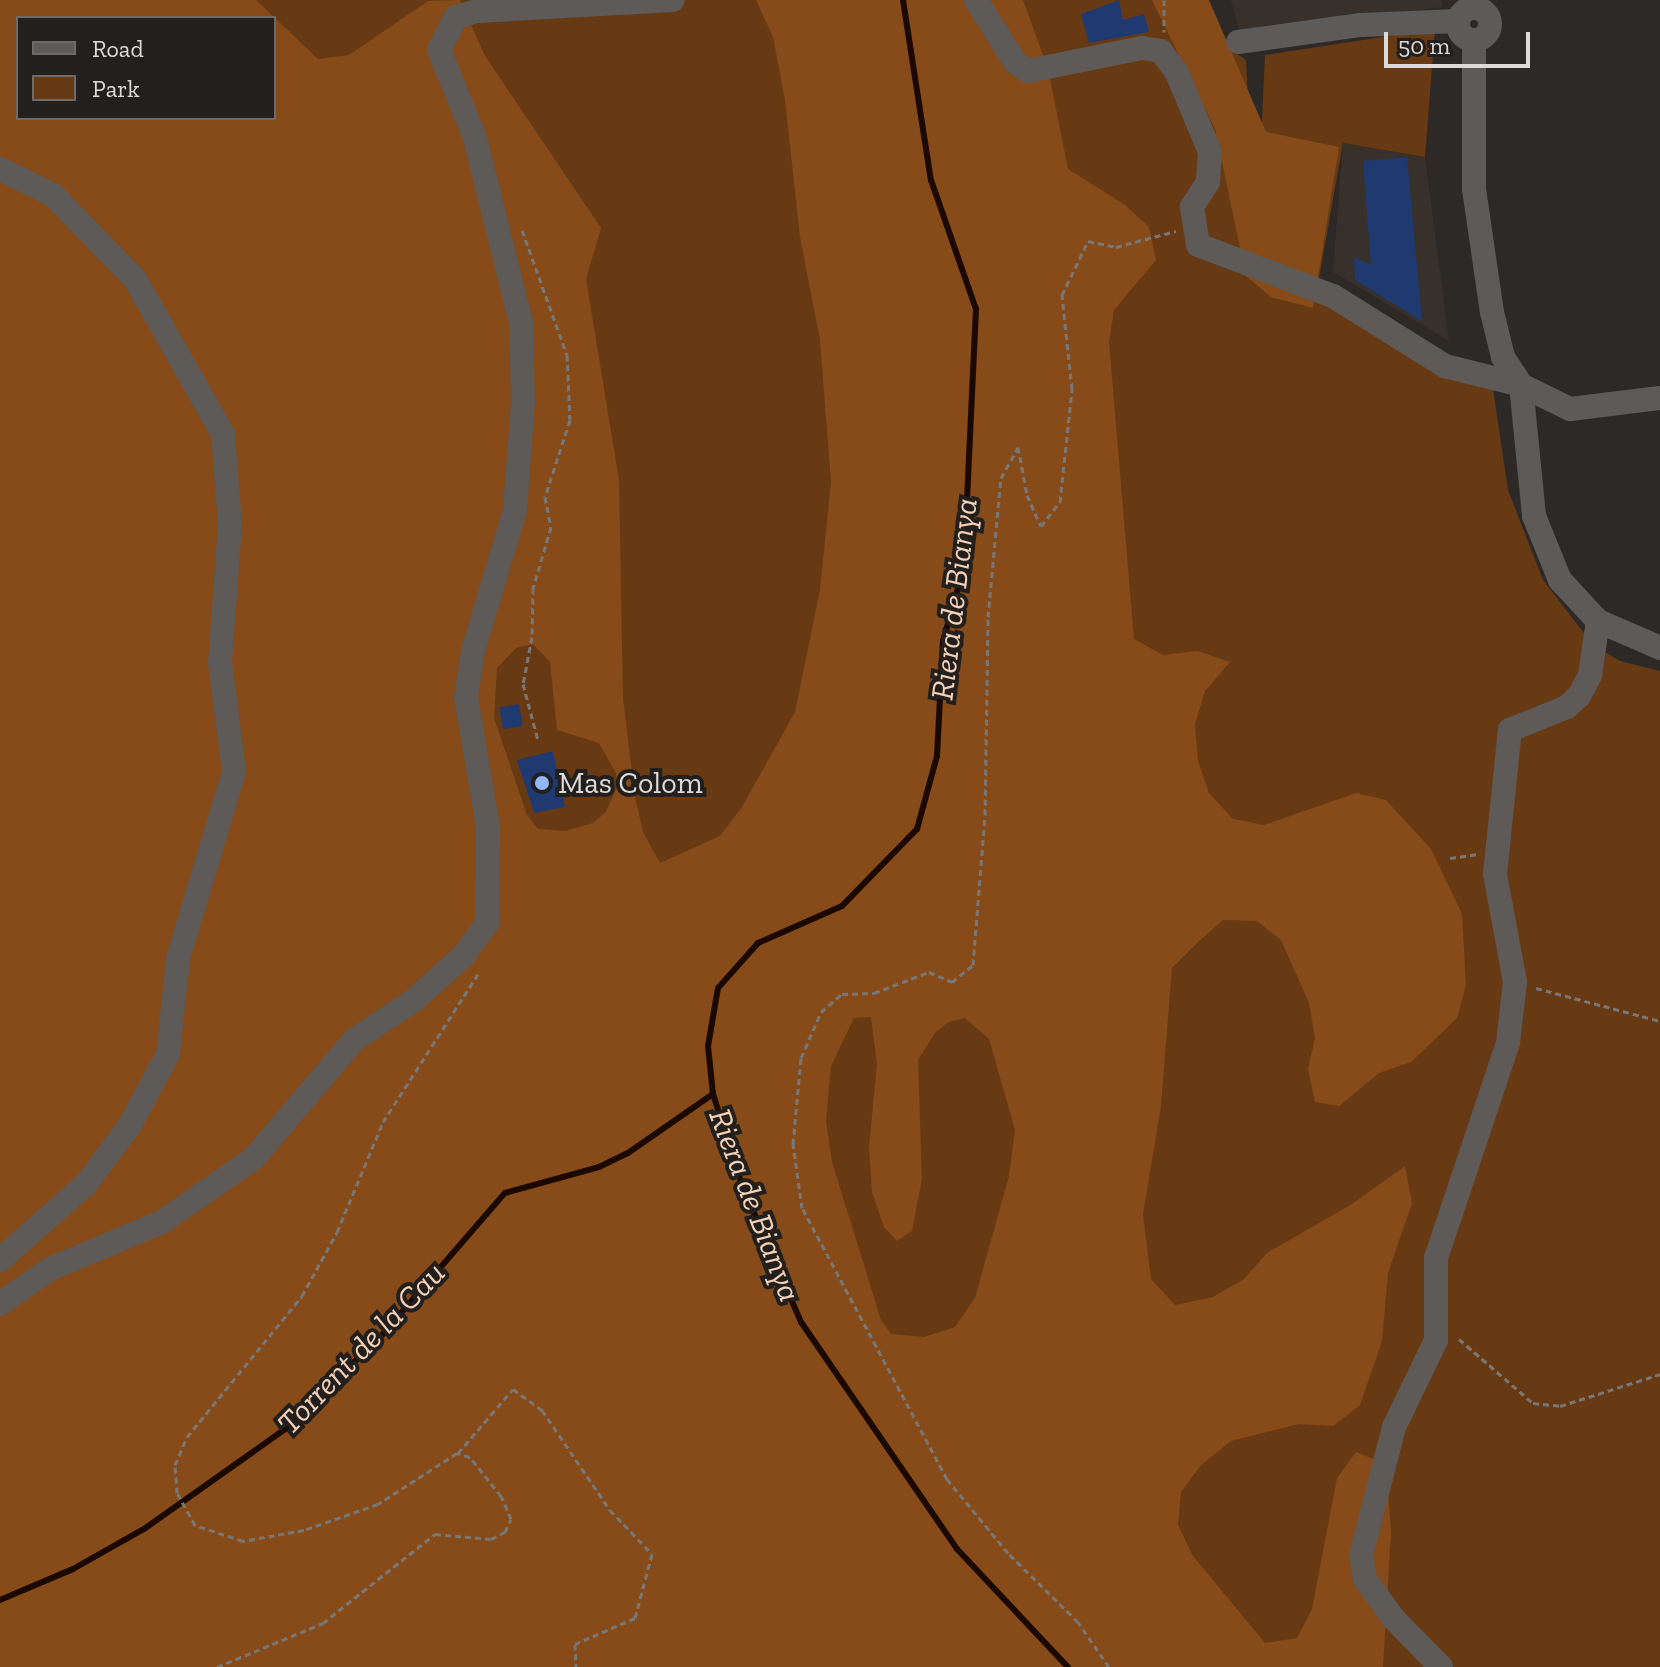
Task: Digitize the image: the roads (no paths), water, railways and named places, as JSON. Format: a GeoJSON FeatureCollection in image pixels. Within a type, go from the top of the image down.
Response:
{"type":"FeatureCollection","features":[{"type":"Feature","properties":{"kind":"street"},"geometry":{"type":"LineString","coordinates":[[0,1304],[50,1269],[162,1222],[244,1166],[354,1040],[413,1001],[464,955],[487,923],[488,827],[466,697],[473,651],[515,510],[523,402],[521,323],[475,138],[439,50],[456,17],[477,11],[673,0]]}},
{"type":"Feature","properties":{"kind":"street"},"geometry":{"type":"LineString","coordinates":[[976,0],[1015,62],[1028,71],[1142,48],[1161,51],[1177,73],[1210,152],[1208,182],[1192,207],[1191,226],[1198,245],[1217,256],[1333,296],[1445,366],[1521,385],[1570,409],[1660,398]]}},
{"type":"Feature","properties":{"kind":"street"},"geometry":{"type":"LineString","coordinates":[[1238,42],[1476,8],[1490,27],[1474,41],[1474,189],[1492,312],[1503,357],[1521,385],[1534,516],[1560,580],[1598,621],[1660,648]]}},
{"type":"Feature","properties":{"kind":"street"},"geometry":{"type":"LineString","coordinates":[[0,169],[53,195],[135,279],[223,434],[230,524],[220,662],[234,772],[178,959],[168,1054],[130,1125],[86,1184],[0,1260]]}},
{"type":"Feature","properties":{"kind":"street"},"geometry":{"type":"LineString","coordinates":[[1441,1667],[1393,1618],[1365,1579],[1361,1555],[1394,1427],[1436,1340],[1436,1258],[1508,1043],[1515,982],[1495,874],[1510,730],[1567,707],[1579,696],[1590,675],[1598,621]]}},
{"type":"Feature","properties":{"kind":"waterway","name":"Riera de Bianya"},"geometry":{"type":"LineString","coordinates":[[903,0],[931,180],[976,309],[964,567],[943,641],[937,756],[917,829],[842,906],[758,943],[718,988],[708,1046],[713,1094],[742,1185],[801,1322],[957,1549],[1068,1667]]}},
{"type":"Feature","properties":{"kind":"waterway","name":"Torrent de la Cau"},"geometry":{"type":"LineString","coordinates":[[0,1600],[73,1569],[144,1529],[285,1429],[381,1336],[505,1193],[599,1167],[628,1153],[713,1094]]}},
{"type":"Feature","properties":{"kind":"place","name":"Mas Colom"},"geometry":{"type":"Point","coordinates":[542,783]}}]}
